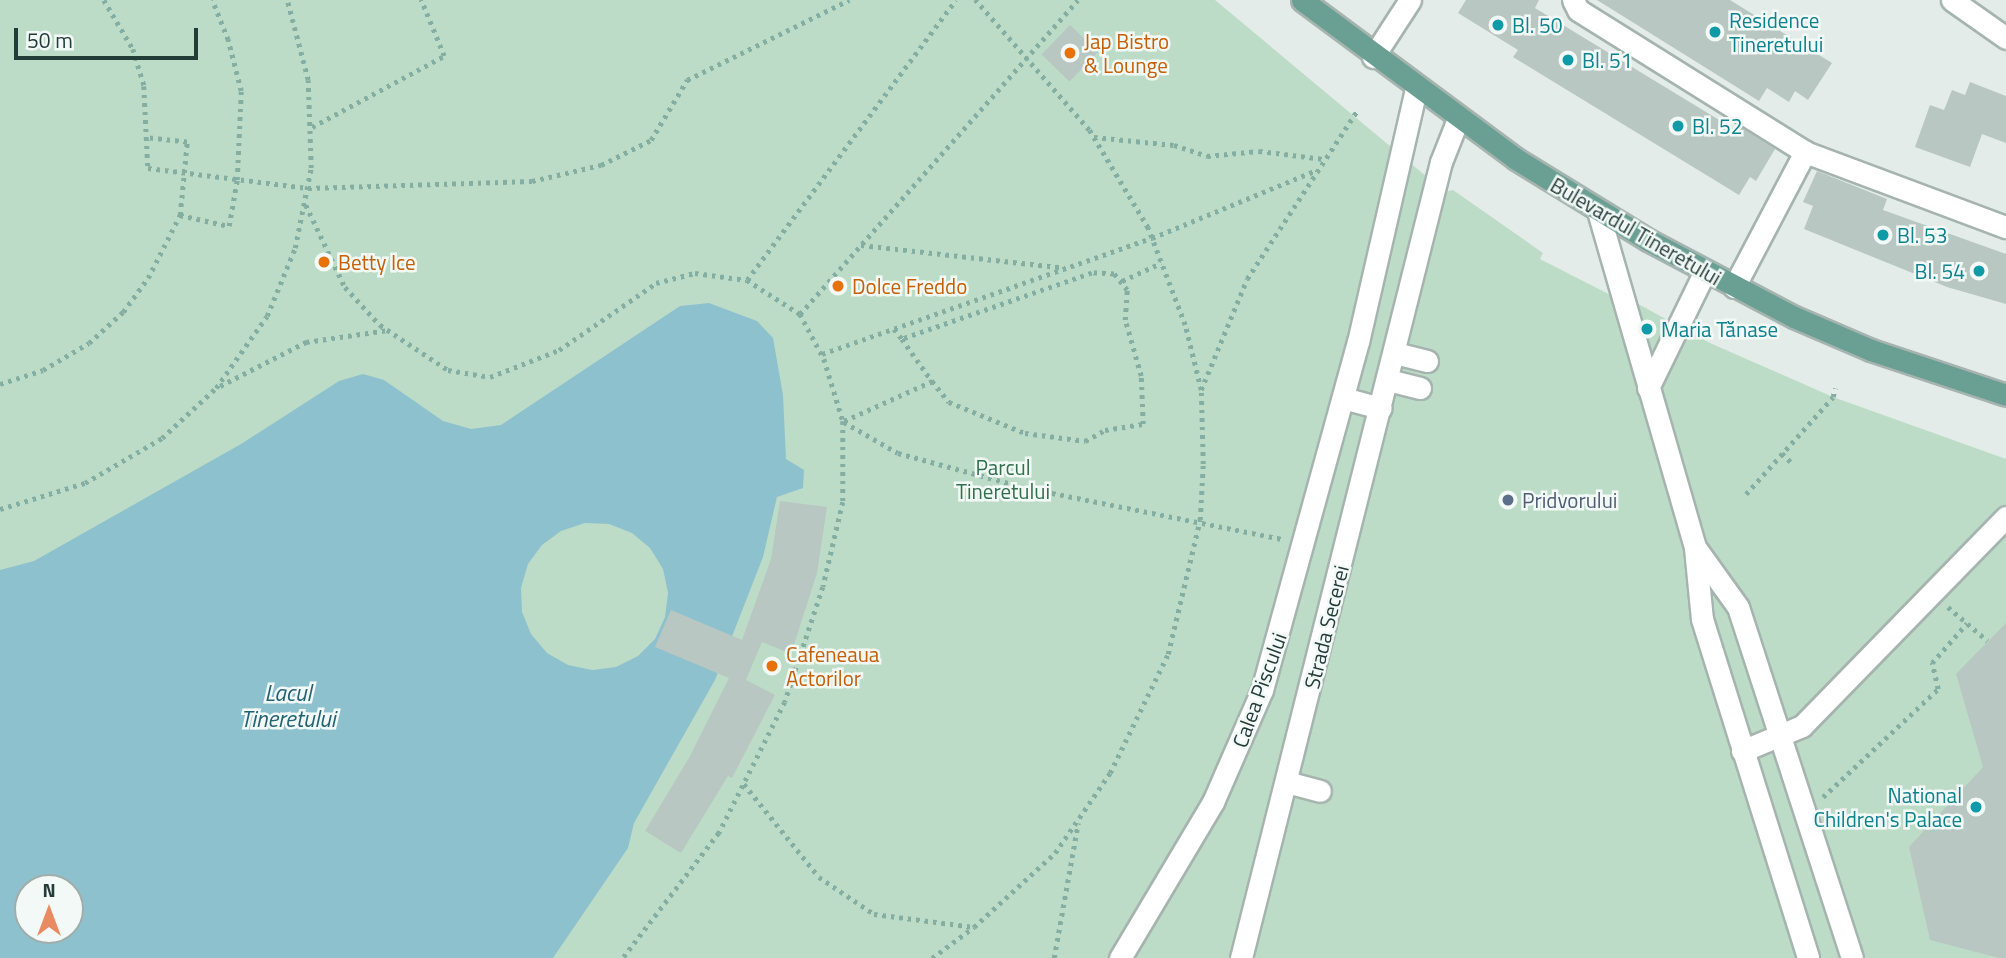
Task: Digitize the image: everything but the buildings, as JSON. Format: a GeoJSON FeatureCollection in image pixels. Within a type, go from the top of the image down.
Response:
{"type":"FeatureCollection","features":[{"type":"Feature","properties":{"kind":"main road","name":"Bulevardul Tineretului"},"geometry":{"type":"LineString","coordinates":[[1302,0],[1373,57],[1458,119],[1598,211],[1704,271],[1871,349],[2006,396]]}},
{"type":"Feature","properties":{"kind":"street"},"geometry":{"type":"LineString","coordinates":[[1373,57],[1410,0]]}},
{"type":"Feature","properties":{"kind":"street"},"geometry":{"type":"LineString","coordinates":[[1573,0],[1578,10],[1805,152],[2006,227]]}},
{"type":"Feature","properties":{"kind":"street"},"geometry":{"type":"LineString","coordinates":[[1952,0],[2006,38]]}},
{"type":"Feature","properties":{"kind":"street","name":"Calea Piscului"},"geometry":{"type":"LineString","coordinates":[[1120,958],[1213,802],[1238,751],[1262,690],[1304,545],[1372,286],[1416,89]]}},
{"type":"Feature","properties":{"kind":"street","name":"Strada Secerei"},"geometry":{"type":"LineString","coordinates":[[1241,958],[1441,162],[1458,119]]}},
{"type":"Feature","properties":{"kind":"street"},"geometry":{"type":"LineString","coordinates":[[1734,287],[1805,152]]}},
{"type":"Feature","properties":{"kind":"street"},"geometry":{"type":"LineString","coordinates":[[1598,211],[1695,548],[1702,619],[1808,958]]}},
{"type":"Feature","properties":{"kind":"street"},"geometry":{"type":"LineString","coordinates":[[1648,388],[1704,271]]}},
{"type":"Feature","properties":{"kind":"street"},"geometry":{"type":"LineString","coordinates":[[1372,286],[1409,295]]}},
{"type":"Feature","properties":{"kind":"street"},"geometry":{"type":"LineString","coordinates":[[1395,353],[1427,361]]}},
{"type":"Feature","properties":{"kind":"street"},"geometry":{"type":"LineString","coordinates":[[1388,380],[1420,388]]}},
{"type":"Feature","properties":{"kind":"street"},"geometry":{"type":"LineString","coordinates":[[1343,398],[1381,408]]}},
{"type":"Feature","properties":{"kind":"street"},"geometry":{"type":"LineString","coordinates":[[1742,751],[1780,739],[1802,726],[2006,517]]}},
{"type":"Feature","properties":{"kind":"street"},"geometry":{"type":"LineString","coordinates":[[1695,548],[1738,607],[1852,958]]}},
{"type":"Feature","properties":{"kind":"street"},"geometry":{"type":"LineString","coordinates":[[1287,782],[1320,791]]}},
{"type":"Feature","properties":{"kind":"path"},"geometry":{"type":"LineString","coordinates":[[104,0],[115,13],[141,74],[149,138],[148,168],[308,188],[532,181],[601,165],[651,140],[688,80],[849,0]]}},
{"type":"Feature","properties":{"kind":"path"},"geometry":{"type":"LineString","coordinates":[[180,215],[229,226],[237,180],[241,91],[228,40],[212,0]]}},
{"type":"Feature","properties":{"kind":"path"},"geometry":{"type":"LineString","coordinates":[[0,509],[58,494],[112,470],[162,438],[216,388],[273,303],[306,205],[312,127],[304,58],[286,0]]}},
{"type":"Feature","properties":{"kind":"path"},"geometry":{"type":"LineString","coordinates":[[312,127],[443,56],[421,0]]}},
{"type":"Feature","properties":{"kind":"path"},"geometry":{"type":"LineString","coordinates":[[747,280],[956,0]]}},
{"type":"Feature","properties":{"kind":"path"},"geometry":{"type":"LineString","coordinates":[[932,958],[974,927],[1055,853],[1110,773],[1168,654],[1200,520],[1201,390],[1185,326],[1152,238],[1093,137],[1027,54],[975,0]]}},
{"type":"Feature","properties":{"kind":"path"},"geometry":{"type":"LineString","coordinates":[[800,314],[1027,54],[1078,0]]}},
{"type":"Feature","properties":{"kind":"path"},"geometry":{"type":"LineString","coordinates":[[1201,390],[1247,279],[1357,111]]}},
{"type":"Feature","properties":{"kind":"path"},"geometry":{"type":"LineString","coordinates":[[1093,137],[1174,145],[1207,156],[1259,151],[1324,159]]}},
{"type":"Feature","properties":{"kind":"path"},"geometry":{"type":"LineString","coordinates":[[0,384],[63,360],[106,329],[148,278],[180,215],[187,142],[149,138]]}},
{"type":"Feature","properties":{"kind":"path"},"geometry":{"type":"LineString","coordinates":[[821,354],[1152,238],[1317,170]]}},
{"type":"Feature","properties":{"kind":"path"},"geometry":{"type":"LineString","coordinates":[[306,205],[345,286],[389,330],[448,370],[490,377],[559,350],[656,283],[695,274],[747,280],[800,314],[821,354],[843,421],[843,502],[823,587],[785,702],[719,833],[623,958]]}},
{"type":"Feature","properties":{"kind":"path"},"geometry":{"type":"LineString","coordinates":[[860,245],[1066,268]]}},
{"type":"Feature","properties":{"kind":"path"},"geometry":{"type":"LineString","coordinates":[[1122,281],[1161,263]]}},
{"type":"Feature","properties":{"kind":"path"},"geometry":{"type":"LineString","coordinates":[[894,329],[949,402],[1025,433],[1085,441],[1105,430],[1138,427],[1144,416],[1143,390],[1127,337],[1128,299],[1122,281],[1115,274],[1093,273],[902,339]]}},
{"type":"Feature","properties":{"kind":"path"},"geometry":{"type":"LineString","coordinates":[[216,388],[306,342],[334,334],[389,330]]}},
{"type":"Feature","properties":{"kind":"path"},"geometry":{"type":"LineString","coordinates":[[843,421],[932,381]]}},
{"type":"Feature","properties":{"kind":"path"},"geometry":{"type":"LineString","coordinates":[[1746,494],[1833,397],[1835,388]]}},
{"type":"Feature","properties":{"kind":"path"},"geometry":{"type":"LineString","coordinates":[[843,421],[898,453],[1027,488],[1200,520],[1304,545]]}},
{"type":"Feature","properties":{"kind":"path"},"geometry":{"type":"LineString","coordinates":[[1782,453],[1794,465]]}},
{"type":"Feature","properties":{"kind":"path"},"geometry":{"type":"LineString","coordinates":[[1932,593],[1988,641]]}},
{"type":"Feature","properties":{"kind":"path"},"geometry":{"type":"LineString","coordinates":[[1804,814],[1938,689],[1932,663],[1967,623]]}},
{"type":"Feature","properties":{"kind":"path"},"geometry":{"type":"LineString","coordinates":[[744,785],[819,877],[874,914],[974,927]]}},
{"type":"Feature","properties":{"kind":"path"},"geometry":{"type":"LineString","coordinates":[[1055,958],[1079,818]]}},
{"type":"Feature","properties":{"kind":"green space","name":"Parcul Tineretului"},"geometry":{"type":"Polygon","coordinates":[[[0,0],[1215,0],[1445,192],[1453,190],[1543,253],[1540,259],[1630,305],[1629,299],[1710,343],[1833,397],[2006,459],[2006,958],[0,958],[0,0]]]}},
{"type":"Feature","properties":{"kind":"water","name":"Lacul Tineretului"},"geometry":{"type":"Polygon","coordinates":[[[709,303],[757,321],[773,338],[783,395],[786,459],[804,470],[803,488],[777,497],[763,557],[715,680],[634,823],[628,848],[553,958],[0,958],[0,570],[34,561],[241,444],[339,381],[363,374],[384,380],[443,421],[471,429],[501,425],[680,306],[709,303]],[[585,523],[561,531],[542,545],[528,564],[521,588],[522,612],[531,634],[547,653],[568,665],[592,670],[616,667],[638,656],[655,639],[665,617],[668,593],[663,569],[650,548],[632,533],[609,524],[585,523]]]}},
{"type":"Feature","properties":{"kind":"place","name":"Bl. 50"},"geometry":{"type":"Point","coordinates":[1498,25]}},
{"type":"Feature","properties":{"kind":"place","name":"Residence Tineretului"},"geometry":{"type":"Point","coordinates":[1715,32]}},
{"type":"Feature","properties":{"kind":"place","name":"Jap Bistro & Lounge"},"geometry":{"type":"Point","coordinates":[1070,53]}},
{"type":"Feature","properties":{"kind":"place","name":"Bl. 51"},"geometry":{"type":"Point","coordinates":[1568,60]}},
{"type":"Feature","properties":{"kind":"place","name":"Bl. 52"},"geometry":{"type":"Point","coordinates":[1678,126]}},
{"type":"Feature","properties":{"kind":"place","name":"Bl. 53"},"geometry":{"type":"Point","coordinates":[1883,235]}},
{"type":"Feature","properties":{"kind":"place","name":"Betty Ice"},"geometry":{"type":"Point","coordinates":[324,262]}},
{"type":"Feature","properties":{"kind":"place","name":"Bl. 54"},"geometry":{"type":"Point","coordinates":[1979,271]}},
{"type":"Feature","properties":{"kind":"place","name":"Dolce Freddo"},"geometry":{"type":"Point","coordinates":[838,286]}},
{"type":"Feature","properties":{"kind":"place","name":"Maria Tănase"},"geometry":{"type":"Point","coordinates":[1647,329]}},
{"type":"Feature","properties":{"kind":"place","name":"Pridvorului"},"geometry":{"type":"Point","coordinates":[1508,500]}},
{"type":"Feature","properties":{"kind":"place","name":"Cafeneaua Actorilor"},"geometry":{"type":"Point","coordinates":[772,666]}},
{"type":"Feature","properties":{"kind":"place","name":"National Children's Palace"},"geometry":{"type":"Point","coordinates":[1976,807]}}]}
